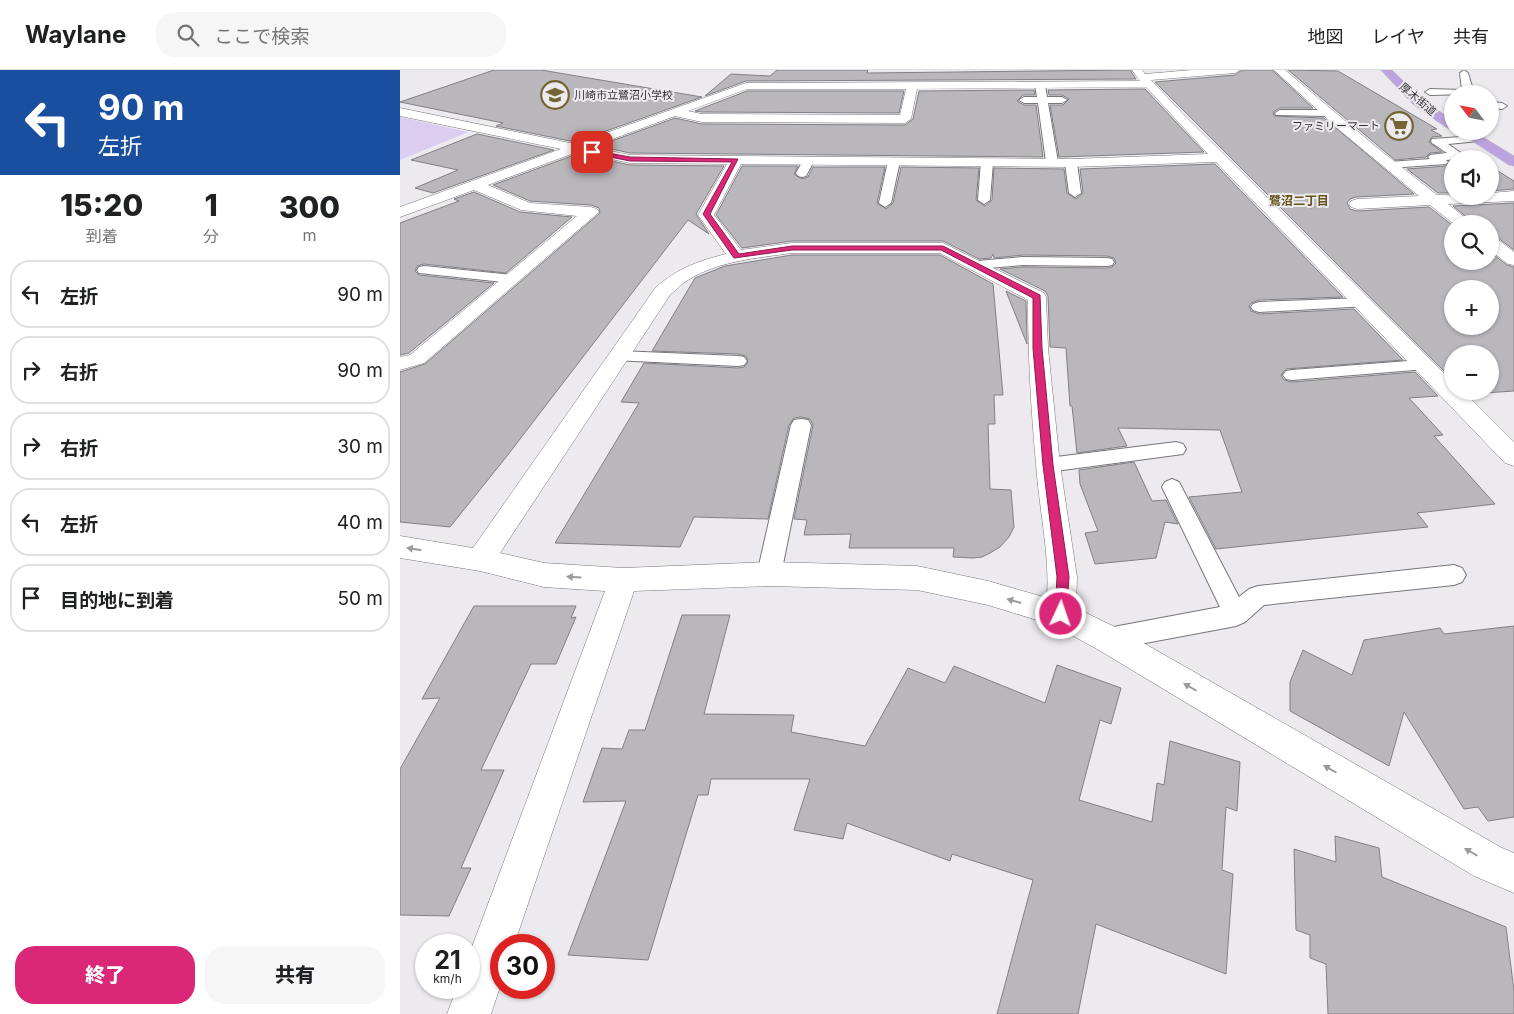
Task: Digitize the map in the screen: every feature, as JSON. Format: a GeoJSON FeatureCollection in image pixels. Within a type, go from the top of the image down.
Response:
{"type":"FeatureCollection","features":[{"type":"Feature","properties":{"kind":"highway","name":"厚木街道"},"geometry":{"type":"LineString","coordinates":[[1386,70],[1418,102],[1444,120]]}},
{"type":"Feature","properties":{"kind":"highway","name":"厚木街道"},"geometry":{"type":"LineString","coordinates":[[1427,89],[1444,100]]}},
{"type":"Feature","properties":{"kind":"highway"},"geometry":{"type":"LineString","coordinates":[[1487,140],[1514,162]]}},
{"type":"Feature","properties":{"kind":"highway"},"geometry":{"type":"LineString","coordinates":[[1495,140],[1514,147]]}},
{"type":"Feature","properties":{"kind":"street"},"geometry":{"type":"LineString","coordinates":[[400,212],[746,86],[1040,85],[1235,70]]}},
{"type":"Feature","properties":{"kind":"street"},"geometry":{"type":"LineString","coordinates":[[1280,70],[1327,113],[1453,215]]}},
{"type":"Feature","properties":{"kind":"street"},"geometry":{"type":"LineString","coordinates":[[746,86],[756,75]]}},
{"type":"Feature","properties":{"kind":"street"},"geometry":{"type":"LineString","coordinates":[[1144,77],[1181,119],[1514,457]]}},
{"type":"Feature","properties":{"kind":"street"},"geometry":{"type":"LineString","coordinates":[[673,112],[702,118],[905,119],[912,86]]}},
{"type":"Feature","properties":{"kind":"street"},"geometry":{"type":"LineString","coordinates":[[400,112],[572,149],[630,159],[736,160],[805,167],[894,161],[1071,162],[1221,158]]}},
{"type":"Feature","properties":{"kind":"street"},"geometry":{"type":"LineString","coordinates":[[736,160],[706,214],[737,257]]}},
{"type":"Feature","properties":{"kind":"street"},"geometry":{"type":"LineString","coordinates":[[400,364],[417,359],[591,212],[527,207],[475,185]]}},
{"type":"Feature","properties":{"kind":"street"},"geometry":{"type":"LineString","coordinates":[[1357,204],[1514,196]]}},
{"type":"Feature","properties":{"kind":"street"},"geometry":{"type":"LineString","coordinates":[[480,560],[663,291],[681,276],[707,264],[792,248],[943,248],[1037,297],[1038,348],[1048,465],[1063,577],[1061,614]]}},
{"type":"Feature","properties":{"kind":"street"},"geometry":{"type":"LineString","coordinates":[[1499,249],[1514,260]]}},
{"type":"Feature","properties":{"kind":"street"},"geometry":{"type":"LineString","coordinates":[[400,547],[480,560],[544,575],[623,580],[769,574],[917,578],[988,593],[1061,614],[1108,639],[1488,862],[1514,874]]}},
{"type":"Feature","properties":{"kind":"street"},"geometry":{"type":"LineString","coordinates":[[469,1014],[623,580]]}},
{"type":"Feature","properties":{"kind":"lane"},"geometry":{"type":"LineString","coordinates":[[1427,89],[1464,93],[1468,90],[1464,74]]}},
{"type":"Feature","properties":{"kind":"lane"},"geometry":{"type":"LineString","coordinates":[[1040,85],[1042,127],[1052,162]]}},
{"type":"Feature","properties":{"kind":"lane"},"geometry":{"type":"LineString","coordinates":[[1024,100],[1062,100]]}},
{"type":"Feature","properties":{"kind":"lane"},"geometry":{"type":"LineString","coordinates":[[1280,113],[1327,113]]}},
{"type":"Feature","properties":{"kind":"lane"},"geometry":{"type":"LineString","coordinates":[[1388,164],[1442,162],[1434,157],[1459,156],[1436,141],[1446,140]]}},
{"type":"Feature","properties":{"kind":"lane"},"geometry":{"type":"LineString","coordinates":[[885,203],[894,161]]}},
{"type":"Feature","properties":{"kind":"lane"},"geometry":{"type":"LineString","coordinates":[[984,200],[987,162]]}},
{"type":"Feature","properties":{"kind":"lane"},"geometry":{"type":"LineString","coordinates":[[1071,162],[1075,193]]}},
{"type":"Feature","properties":{"kind":"lane"},"geometry":{"type":"LineString","coordinates":[[977,265],[1023,261],[1107,262]]}},
{"type":"Feature","properties":{"kind":"lane"},"geometry":{"type":"LineString","coordinates":[[424,270],[512,279]]}},
{"type":"Feature","properties":{"kind":"lane"},"geometry":{"type":"LineString","coordinates":[[1259,307],[1362,303]]}},
{"type":"Feature","properties":{"kind":"lane"},"geometry":{"type":"LineString","coordinates":[[619,356],[738,361]]}},
{"type":"Feature","properties":{"kind":"lane"},"geometry":{"type":"LineString","coordinates":[[1292,375],[1422,365]]}},
{"type":"Feature","properties":{"kind":"lane"},"geometry":{"type":"LineString","coordinates":[[769,574],[801,425]]}},
{"type":"Feature","properties":{"kind":"lane"},"geometry":{"type":"LineString","coordinates":[[1048,465],[1176,449]]}},
{"type":"Feature","properties":{"kind":"lane"},"geometry":{"type":"LineString","coordinates":[[1172,487],[1236,615]]}},
{"type":"Feature","properties":{"kind":"lane"},"geometry":{"type":"LineString","coordinates":[[1108,639],[1236,615],[1258,596],[1454,575]]}},
{"type":"Feature","properties":{"kind":"path"},"geometry":{"type":"LineString","coordinates":[[1390,133],[1424,132],[1439,141]]}},
{"type":"Feature","properties":{"kind":"path"},"geometry":{"type":"LineString","coordinates":[[1307,208],[1357,204]]}},
{"type":"Feature","properties":{"kind":"shaded area"},"geometry":{"type":"Polygon","coordinates":[[[400,117],[468,132],[400,160],[400,117]]]}},
{"type":"Feature","properties":{"kind":"building","name":"川崎市立鷺沼小学校"},"geometry":{"type":"Polygon","coordinates":[[[494,70],[541,70],[702,97],[575,142],[496,126],[503,123],[400,102],[494,70]]]}},
{"type":"Feature","properties":{"kind":"building"},"geometry":{"type":"Polygon","coordinates":[[[777,70],[868,70],[867,73],[1130,70],[1136,79],[746,81],[705,96],[731,74],[770,76],[777,70]]]}},
{"type":"Feature","properties":{"kind":"building"},"geometry":{"type":"Polygon","coordinates":[[[1242,70],[1272,70],[1313,108],[1280,108],[1273,112],[1274,116],[1324,118],[1414,194],[1356,197],[1350,199],[1347,203],[1350,209],[1357,211],[1429,207],[1444,219],[1444,270],[1499,270],[1499,259],[1507,265],[1514,267],[1514,391],[1499,392],[1499,345],[1444,345],[1444,371],[1155,82],[1235,75],[1242,70]]]}},
{"type":"Feature","properties":{"kind":"building"},"geometry":{"type":"Polygon","coordinates":[[[1288,70],[1338,71],[1437,129],[1431,130],[1442,136],[1432,137],[1429,142],[1442,152],[1430,153],[1426,157],[1395,160],[1288,70]]]}},
{"type":"Feature","properties":{"kind":"building"},"geometry":{"type":"Polygon","coordinates":[[[1145,89],[1204,152],[1059,157],[1050,105],[1063,105],[1069,99],[1062,95],[1049,95],[1048,90],[1145,89]]]}},
{"type":"Feature","properties":{"kind":"building"},"geometry":{"type":"Polygon","coordinates":[[[1034,90],[1035,95],[1023,95],[1017,101],[1024,105],[1036,105],[1043,157],[630,153],[598,146],[675,118],[702,124],[905,125],[913,119],[919,91],[1034,90]]]}},
{"type":"Feature","properties":{"kind":"building"},"geometry":{"type":"Polygon","coordinates":[[[747,91],[904,91],[899,113],[695,111],[747,91]]]}},
{"type":"Feature","properties":{"kind":"building"},"geometry":{"type":"Polygon","coordinates":[[[477,134],[554,150],[433,193],[415,188],[458,170],[411,160],[477,134]]]}},
{"type":"Feature","properties":{"kind":"building"},"geometry":{"type":"Polygon","coordinates":[[[577,154],[630,165],[724,166],[696,214],[709,234],[688,220],[507,456],[450,527],[400,522],[400,372],[425,364],[600,213],[599,208],[591,205],[530,201],[493,185],[577,154]]]}},
{"type":"Feature","properties":{"kind":"building"},"geometry":{"type":"Polygon","coordinates":[[[1215,164],[1343,297],[1259,300],[1251,303],[1249,306],[1251,311],[1259,314],[1354,309],[1403,360],[1286,369],[1281,375],[1284,380],[1292,382],[1415,372],[1438,396],[1409,398],[1443,435],[1434,436],[1495,504],[1417,513],[1428,527],[1216,549],[1189,497],[1242,492],[1220,430],[1118,428],[1127,446],[1077,453],[1072,406],[1070,406],[1066,348],[1050,347],[1048,296],[1045,291],[1000,269],[1023,267],[1107,268],[1112,267],[1116,263],[1114,258],[1107,256],[1023,255],[994,258],[993,254],[991,258],[979,259],[943,241],[792,241],[742,248],[716,215],[742,166],[798,166],[794,174],[802,179],[808,177],[813,167],[885,167],[877,203],[886,209],[893,203],[901,167],[979,168],[976,200],[985,206],[992,200],[994,168],[1064,169],[1067,193],[1076,199],[1083,193],[1080,169],[1215,164]]]}},
{"type":"Feature","properties":{"kind":"building"},"geometry":{"type":"Polygon","coordinates":[[[1444,166],[1444,193],[1438,193],[1407,169],[1444,166]]]}},
{"type":"Feature","properties":{"kind":"building"},"geometry":{"type":"Polygon","coordinates":[[[1499,172],[1514,181],[1514,189],[1499,190],[1499,172]]]}},
{"type":"Feature","properties":{"kind":"building"},"geometry":{"type":"Polygon","coordinates":[[[474,192],[520,212],[572,217],[506,273],[424,264],[417,266],[415,271],[419,275],[494,283],[409,353],[400,355],[400,223],[459,201],[454,199],[474,192]]]}},
{"type":"Feature","properties":{"kind":"building"},"geometry":{"type":"Polygon","coordinates":[[[1514,203],[1514,250],[1499,239],[1499,215],[1464,215],[1453,206],[1514,203]]]}},
{"type":"Feature","properties":{"kind":"building"},"geometry":{"type":"Polygon","coordinates":[[[792,255],[940,255],[993,284],[1003,395],[994,395],[995,424],[988,424],[990,489],[1011,490],[1014,527],[1009,537],[1000,547],[990,553],[982,557],[973,558],[953,557],[954,548],[849,548],[851,534],[804,535],[807,520],[794,519],[813,425],[810,419],[801,417],[794,418],[789,425],[768,519],[694,517],[680,547],[555,543],[639,403],[621,402],[644,363],[738,368],[744,367],[748,362],[746,356],[738,354],[652,351],[695,278],[725,266],[792,255]]]}},
{"type":"Feature","properties":{"kind":"building"},"geometry":{"type":"Polygon","coordinates":[[[1006,291],[1026,301],[1027,344],[1006,291]]]}},
{"type":"Feature","properties":{"kind":"building"},"geometry":{"type":"Polygon","coordinates":[[[1134,462],[1152,501],[1166,500],[1178,524],[1165,522],[1156,558],[1095,564],[1085,533],[1098,531],[1080,484],[1079,470],[1134,462]]]}},
{"type":"Feature","properties":{"kind":"building"},"geometry":{"type":"Polygon","coordinates":[[[474,606],[576,606],[571,618],[576,617],[556,664],[531,664],[481,770],[504,770],[461,868],[471,868],[449,916],[400,915],[400,769],[440,698],[422,699],[474,606]]]}},
{"type":"Feature","properties":{"kind":"building"},"geometry":{"type":"Polygon","coordinates":[[[682,615],[730,615],[704,714],[794,715],[791,732],[865,746],[908,668],[945,683],[954,666],[1045,703],[1057,665],[1121,688],[1111,724],[1100,720],[1079,800],[1152,822],[1157,783],[1164,785],[1170,741],[1240,762],[1237,811],[1226,807],[1222,870],[1233,874],[1226,974],[1096,924],[1078,1014],[997,1014],[1033,880],[952,854],[950,861],[847,823],[843,839],[794,830],[810,779],[711,779],[708,795],[698,795],[648,960],[568,955],[626,801],[583,802],[602,748],[622,749],[629,730],[645,730],[682,615]]]}},
{"type":"Feature","properties":{"kind":"building"},"geometry":{"type":"Polygon","coordinates":[[[1514,626],[1514,817],[1488,821],[1478,807],[1464,809],[1404,712],[1389,766],[1290,711],[1290,682],[1303,650],[1352,675],[1364,640],[1440,628],[1444,634],[1514,626]]]}},
{"type":"Feature","properties":{"kind":"building"},"geometry":{"type":"Polygon","coordinates":[[[1335,836],[1379,848],[1382,877],[1506,927],[1514,991],[1514,1014],[1328,1014],[1326,964],[1310,958],[1310,935],[1296,930],[1294,849],[1336,862],[1335,836]]]}},
{"type":"Feature","properties":{"kind":"place","name":"川崎市立鷺沼小学校"},"geometry":{"type":"Point","coordinates":[555,95]}},
{"type":"Feature","properties":{"kind":"place","name":"ファミリーマート"},"geometry":{"type":"Point","coordinates":[1399,126]}},
{"type":"Feature","properties":{"kind":"district","name":"鷺沼二丁目"},"geometry":{"type":"Point","coordinates":[1299,200]}},
{"type":"Feature","properties":{"kind":"route"},"geometry":{"type":"LineString","coordinates":[[592,152],[630,159],[736,160],[706,214],[737,257],[792,248],[943,248],[1037,297],[1038,348],[1048,465],[1063,577],[1061,614]]}}]}
